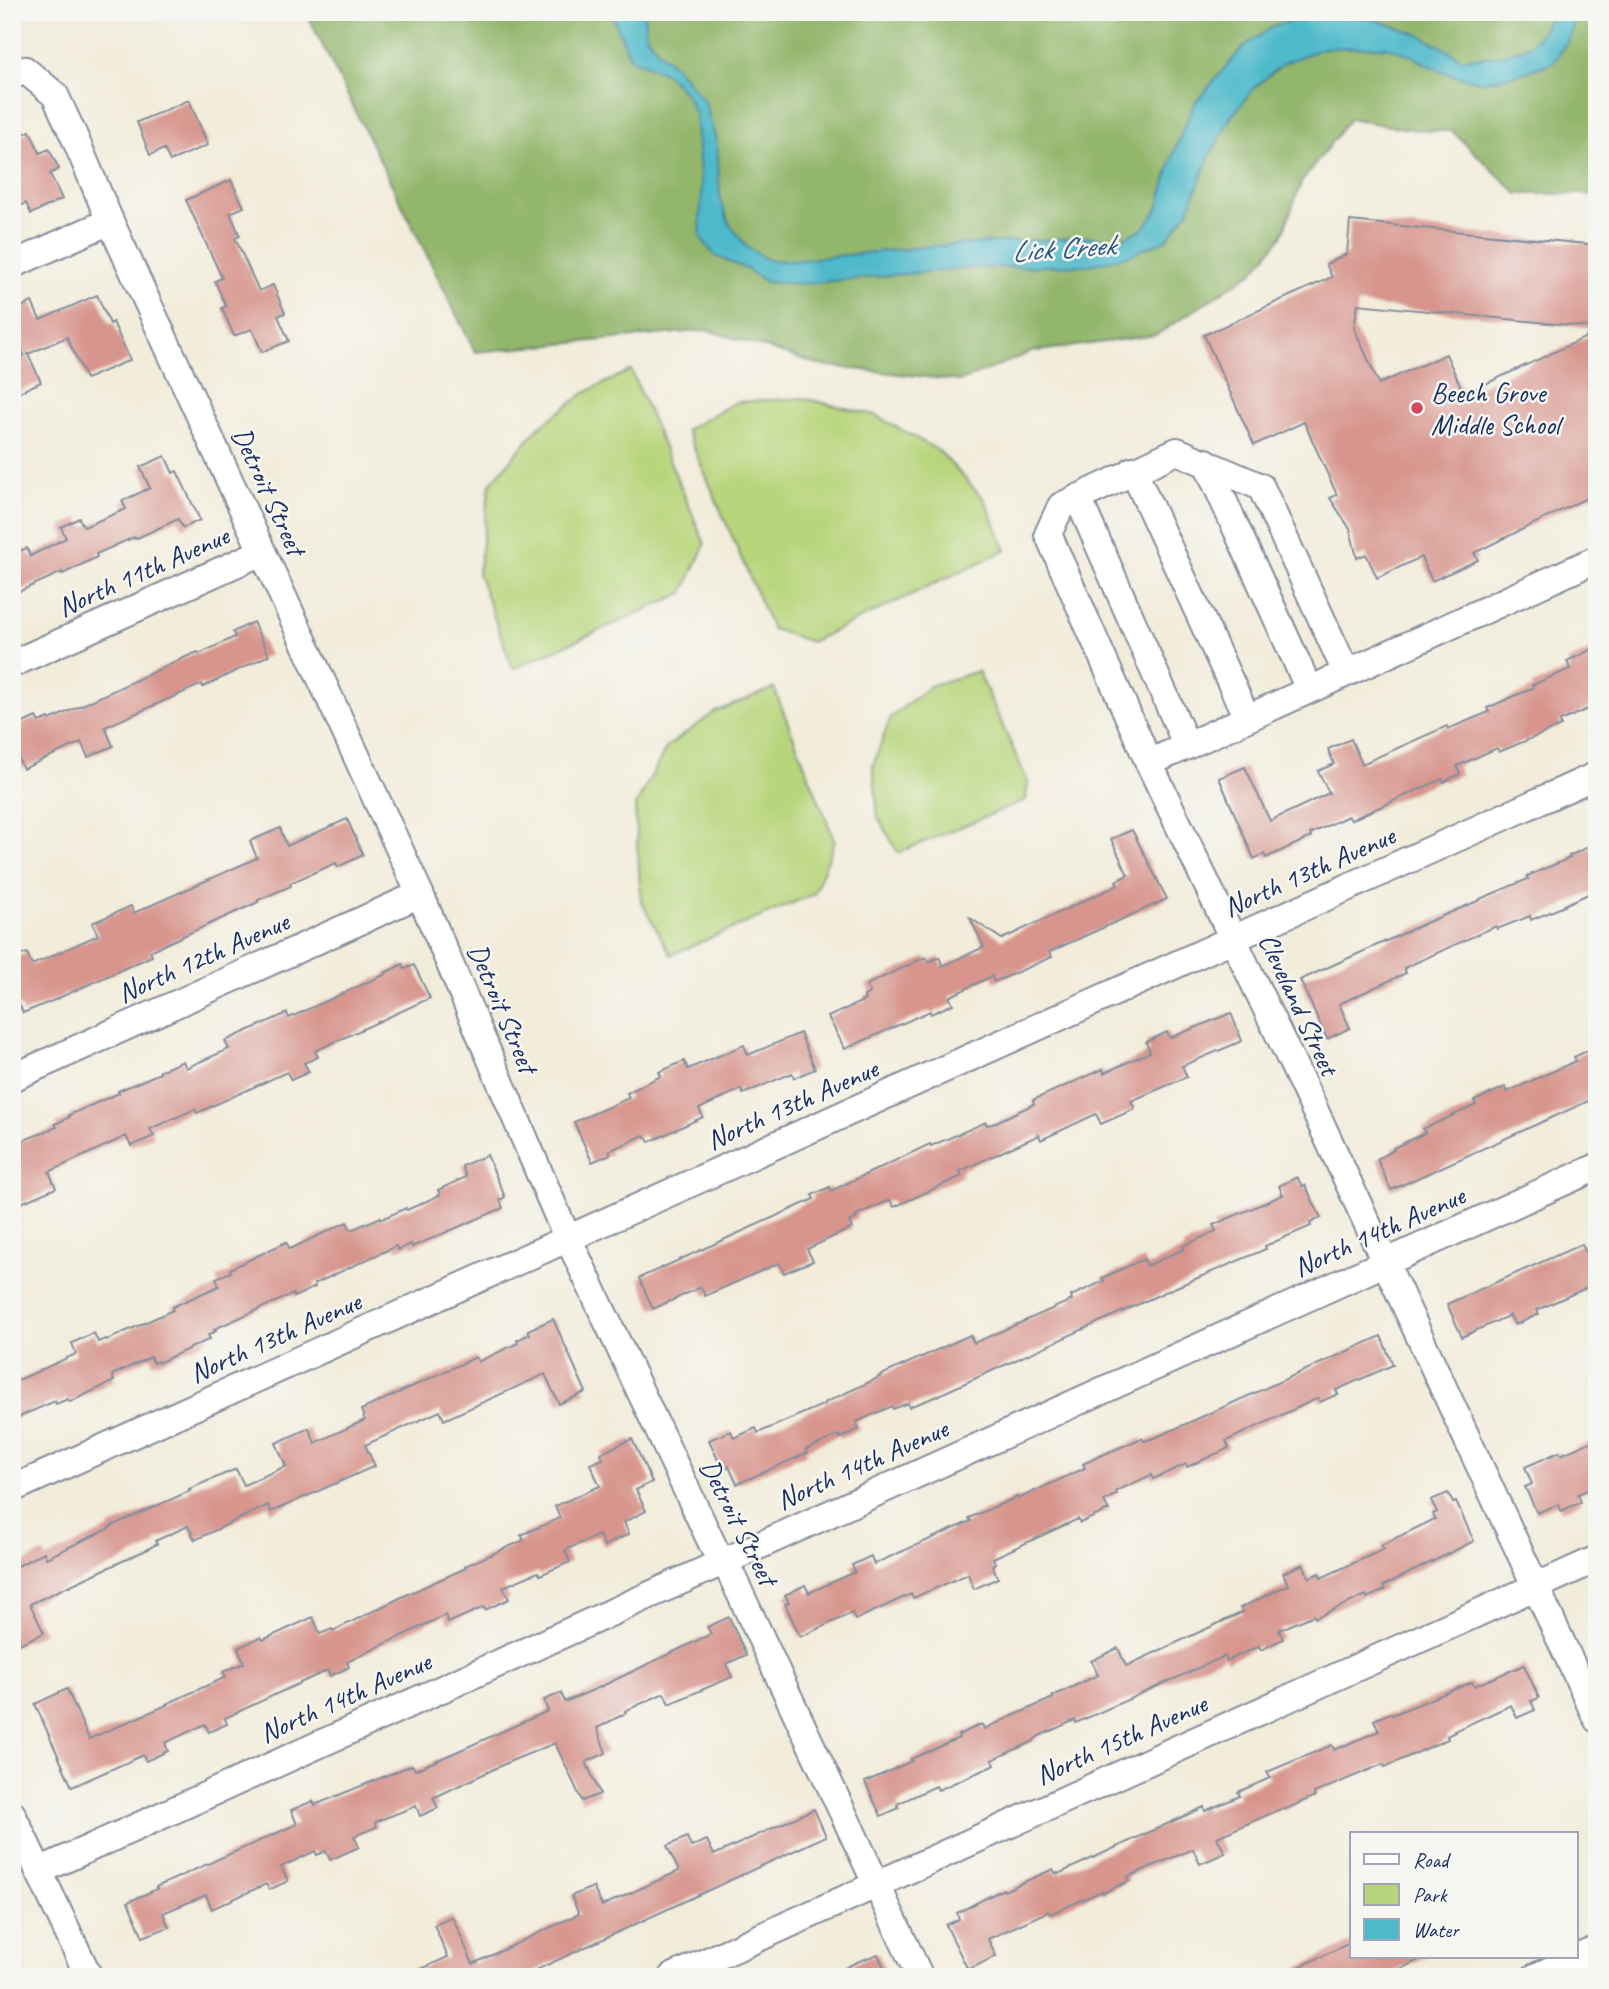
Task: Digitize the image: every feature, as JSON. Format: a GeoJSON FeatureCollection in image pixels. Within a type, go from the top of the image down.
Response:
{"type":"FeatureCollection","features":[{"type":"Feature","properties":{"kind":"street","name":"Detroit Street"},"geometry":{"type":"LineString","coordinates":[[19,73],[55,95],[75,135],[110,220],[419,894],[569,1239],[715,1550],[730,1572],[920,1977]]}},
{"type":"Feature","properties":{"kind":"street"},"geometry":{"type":"LineString","coordinates":[[12,265],[110,220]]}},
{"type":"Feature","properties":{"kind":"street","name":"Cleveland Street"},"geometry":{"type":"LineString","coordinates":[[1346,672],[1261,486],[1177,452],[1133,470],[1061,506],[1048,534],[1149,764],[1234,939],[1597,1718]]}},
{"type":"Feature","properties":{"kind":"street"},"geometry":{"type":"LineString","coordinates":[[1206,462],[1309,689]]}},
{"type":"Feature","properties":{"kind":"street"},"geometry":{"type":"LineString","coordinates":[[1133,470],[1247,718]]}},
{"type":"Feature","properties":{"kind":"street"},"geometry":{"type":"LineString","coordinates":[[1078,498],[1187,746]]}},
{"type":"Feature","properties":{"kind":"street","name":"North 11th Avenue"},"geometry":{"type":"LineString","coordinates":[[12,664],[262,552]]}},
{"type":"Feature","properties":{"kind":"street"},"geometry":{"type":"LineString","coordinates":[[1149,764],[1597,559]]}},
{"type":"Feature","properties":{"kind":"street","name":"North 13th Avenue"},"geometry":{"type":"LineString","coordinates":[[12,1489],[1597,775]]}},
{"type":"Feature","properties":{"kind":"street","name":"North 12th Avenue"},"geometry":{"type":"LineString","coordinates":[[12,1078],[419,894]]}},
{"type":"Feature","properties":{"kind":"street","name":"North 14th Avenue"},"geometry":{"type":"LineString","coordinates":[[39,1871],[1597,1167]]}},
{"type":"Feature","properties":{"kind":"street","name":"North 15th Avenue"},"geometry":{"type":"LineString","coordinates":[[672,1977],[1597,1559]]}},
{"type":"Feature","properties":{"kind":"street"},"geometry":{"type":"LineString","coordinates":[[12,1814],[89,1977]]}},
{"type":"Feature","properties":{"kind":"street"},"geometry":{"type":"LineString","coordinates":[[1578,1958],[1597,1949]]}},
{"type":"Feature","properties":{"kind":"street"},"geometry":{"type":"LineString","coordinates":[[1535,1977],[1577,1958]]}},
{"type":"Feature","properties":{"kind":"green space"},"geometry":{"type":"Polygon","coordinates":[[[306,12],[1597,12],[1597,196],[1518,194],[1452,131],[1401,128],[1350,118],[1301,183],[1282,236],[1253,272],[1156,335],[1031,352],[961,381],[820,365],[708,330],[475,352],[306,12]]]}},
{"type":"Feature","properties":{"kind":"green space"},"geometry":{"type":"Polygon","coordinates":[[[631,370],[705,544],[683,593],[513,669],[478,573],[490,484],[539,427],[586,392],[631,370]]]}},
{"type":"Feature","properties":{"kind":"green space"},"geometry":{"type":"Polygon","coordinates":[[[802,398],[875,415],[939,451],[985,500],[1006,550],[811,642],[772,629],[686,430],[736,402],[802,398]]]}},
{"type":"Feature","properties":{"kind":"green space"},"geometry":{"type":"Polygon","coordinates":[[[978,671],[1028,782],[1026,800],[898,853],[878,817],[873,765],[891,717],[930,686],[978,671]]]}},
{"type":"Feature","properties":{"kind":"green space"},"geometry":{"type":"Polygon","coordinates":[[[774,688],[835,841],[814,894],[671,955],[641,901],[635,807],[667,747],[715,712],[774,688]]]}},
{"type":"Feature","properties":{"kind":"water","name":"Lick Creek"},"geometry":{"type":"Polygon","coordinates":[[[611,12],[644,12],[646,35],[705,102],[717,144],[720,200],[729,223],[747,247],[768,260],[790,261],[932,246],[1091,237],[1119,240],[1143,229],[1158,209],[1174,152],[1194,104],[1243,47],[1275,25],[1333,13],[1376,20],[1418,34],[1463,59],[1497,56],[1528,47],[1543,31],[1551,12],[1578,12],[1569,38],[1554,62],[1520,74],[1482,82],[1455,76],[1387,47],[1323,48],[1284,63],[1254,88],[1231,117],[1210,155],[1188,211],[1166,240],[1127,256],[1090,265],[968,268],[801,284],[766,282],[746,269],[715,256],[701,238],[702,195],[695,114],[686,94],[667,74],[630,58],[611,12]]]}},
{"type":"Feature","properties":{"kind":"building"},"geometry":{"type":"Polygon","coordinates":[[[189,100],[208,145],[170,161],[164,149],[150,155],[137,122],[189,100]]]}},
{"type":"Feature","properties":{"kind":"building"},"geometry":{"type":"Polygon","coordinates":[[[30,131],[40,153],[49,149],[59,169],[50,174],[62,199],[31,214],[26,203],[12,210],[12,139],[30,131]]]}},
{"type":"Feature","properties":{"kind":"building"},"geometry":{"type":"Polygon","coordinates":[[[231,180],[244,207],[230,213],[240,236],[235,238],[259,291],[273,285],[285,313],[278,316],[289,341],[262,352],[252,329],[234,336],[222,308],[226,306],[215,281],[222,278],[186,200],[231,180]]]}},
{"type":"Feature","properties":{"kind":"building","name":"Beech Grove Middle School"},"geometry":{"type":"Polygon","coordinates":[[[1350,221],[1597,245],[1597,328],[1358,304],[1354,328],[1379,384],[1446,354],[1464,394],[1597,332],[1597,493],[1474,553],[1478,560],[1432,581],[1421,557],[1377,578],[1366,554],[1357,558],[1350,529],[1330,498],[1337,495],[1304,422],[1254,445],[1204,335],[1332,277],[1326,264],[1347,254],[1350,221]]]}},
{"type":"Feature","properties":{"kind":"building"},"geometry":{"type":"Polygon","coordinates":[[[97,295],[130,360],[86,379],[67,337],[28,354],[41,382],[17,393],[12,382],[12,360],[24,355],[12,329],[12,311],[32,302],[40,320],[97,295]]]}},
{"type":"Feature","properties":{"kind":"building"},"geometry":{"type":"Polygon","coordinates":[[[165,456],[173,473],[177,471],[200,520],[183,528],[178,519],[96,554],[97,557],[63,574],[62,572],[12,595],[12,554],[27,548],[30,556],[66,538],[61,527],[79,518],[84,527],[126,509],[122,501],[150,488],[140,467],[165,456]]]}},
{"type":"Feature","properties":{"kind":"building"},"geometry":{"type":"Polygon","coordinates":[[[253,622],[269,655],[203,687],[202,684],[105,727],[113,746],[88,757],[81,742],[23,769],[12,745],[12,734],[22,730],[19,725],[36,717],[39,722],[49,718],[50,720],[235,637],[233,632],[253,622]]]}},
{"type":"Feature","properties":{"kind":"building"},"geometry":{"type":"Polygon","coordinates":[[[1597,647],[1597,705],[1560,721],[1561,726],[1499,752],[1497,748],[1457,766],[1460,774],[1444,782],[1442,779],[1351,820],[1348,816],[1266,858],[1264,854],[1254,859],[1219,778],[1245,767],[1270,821],[1329,793],[1318,771],[1334,764],[1328,749],[1351,739],[1362,764],[1447,726],[1448,729],[1489,712],[1487,708],[1570,669],[1567,661],[1597,647]]]}},
{"type":"Feature","properties":{"kind":"building"},"geometry":{"type":"Polygon","coordinates":[[[347,819],[363,855],[338,867],[336,863],[290,883],[291,886],[150,951],[152,956],[52,1001],[23,1013],[20,1006],[12,1009],[12,959],[27,953],[32,965],[98,935],[92,923],[131,906],[134,913],[257,858],[250,841],[280,828],[287,846],[347,819]]]}},
{"type":"Feature","properties":{"kind":"building"},"geometry":{"type":"Polygon","coordinates":[[[1132,830],[1167,899],[1049,952],[1052,957],[994,982],[992,976],[949,997],[953,1004],[931,1014],[930,1011],[845,1049],[828,1017],[865,1000],[864,996],[870,993],[866,985],[926,957],[929,962],[939,957],[943,966],[984,947],[970,918],[1002,939],[1118,885],[1116,881],[1128,875],[1111,839],[1132,830]]]}},
{"type":"Feature","properties":{"kind":"building"},"geometry":{"type":"Polygon","coordinates":[[[1590,846],[1597,846],[1597,890],[1531,920],[1530,916],[1497,929],[1496,926],[1404,968],[1406,973],[1339,1004],[1350,1028],[1327,1039],[1300,980],[1528,879],[1527,876],[1570,858],[1569,856],[1590,846]]]}},
{"type":"Feature","properties":{"kind":"building"},"geometry":{"type":"Polygon","coordinates":[[[403,964],[405,969],[414,965],[430,998],[315,1051],[318,1057],[304,1063],[309,1072],[291,1080],[287,1072],[197,1113],[195,1109],[150,1129],[154,1136],[131,1146],[126,1136],[49,1172],[56,1188],[12,1207],[12,1145],[57,1127],[55,1124],[70,1117],[69,1115],[160,1071],[183,1061],[186,1068],[229,1049],[225,1041],[287,1013],[289,1018],[403,964]]]}},
{"type":"Feature","properties":{"kind":"building"},"geometry":{"type":"Polygon","coordinates":[[[1231,1013],[1242,1041],[1182,1066],[1187,1077],[1131,1101],[1135,1109],[1101,1124],[1096,1114],[1041,1140],[1039,1135],[960,1171],[962,1176],[894,1207],[890,1200],[856,1215],[857,1218],[849,1222],[852,1228],[807,1249],[813,1261],[784,1273],[779,1263],[705,1296],[701,1287],[653,1309],[639,1278],[814,1199],[812,1195],[830,1187],[831,1191],[930,1144],[931,1146],[986,1122],[987,1125],[992,1124],[1034,1104],[1033,1100],[1103,1069],[1104,1073],[1150,1052],[1146,1042],[1167,1032],[1170,1038],[1231,1013]]]}},
{"type":"Feature","properties":{"kind":"building"},"geometry":{"type":"Polygon","coordinates":[[[800,1033],[815,1069],[794,1078],[792,1073],[743,1094],[741,1089],[699,1109],[703,1117],[649,1142],[644,1135],[592,1162],[574,1122],[629,1098],[627,1093],[661,1076],[659,1072],[684,1061],[688,1069],[744,1045],[748,1055],[800,1033]]]}},
{"type":"Feature","properties":{"kind":"building"},"geometry":{"type":"Polygon","coordinates":[[[1597,1046],[1597,1106],[1593,1099],[1391,1190],[1377,1159],[1425,1133],[1423,1129],[1476,1105],[1474,1101],[1505,1087],[1507,1092],[1576,1061],[1574,1057],[1597,1046]]]}},
{"type":"Feature","properties":{"kind":"building"},"geometry":{"type":"Polygon","coordinates":[[[487,1155],[505,1197],[500,1200],[503,1208],[412,1247],[411,1244],[398,1250],[396,1246],[314,1284],[315,1287],[294,1297],[293,1294],[214,1329],[216,1331],[208,1335],[210,1339],[158,1363],[153,1363],[151,1357],[112,1375],[114,1381],[70,1402],[68,1399],[56,1404],[55,1401],[12,1420],[12,1383],[76,1354],[72,1343],[94,1333],[98,1342],[107,1340],[173,1310],[172,1307],[219,1286],[216,1278],[231,1272],[230,1269],[286,1242],[290,1249],[347,1222],[351,1230],[406,1208],[407,1210],[440,1195],[438,1190],[466,1177],[462,1166],[487,1155]]]}},
{"type":"Feature","properties":{"kind":"building"},"geometry":{"type":"Polygon","coordinates":[[[1297,1177],[1302,1186],[1305,1185],[1321,1218],[1310,1223],[1311,1226],[1265,1246],[1266,1249],[930,1399],[909,1407],[908,1403],[893,1409],[892,1406],[856,1422],[859,1429],[805,1450],[807,1453],[737,1484],[729,1466],[722,1469],[709,1440],[731,1431],[734,1438],[756,1428],[758,1433],[970,1335],[974,1343],[1072,1300],[1071,1296],[1104,1281],[1102,1278],[1144,1259],[1147,1266],[1216,1231],[1213,1225],[1283,1195],[1279,1186],[1297,1177]]]}},
{"type":"Feature","properties":{"kind":"building"},"geometry":{"type":"Polygon","coordinates":[[[1582,1244],[1597,1283],[1537,1310],[1539,1314],[1515,1325],[1510,1315],[1462,1337],[1447,1304],[1582,1244]]]}},
{"type":"Feature","properties":{"kind":"building"},"geometry":{"type":"Polygon","coordinates":[[[553,1319],[586,1392],[559,1404],[545,1374],[444,1420],[440,1411],[365,1445],[375,1466],[271,1512],[268,1505],[195,1540],[188,1526],[155,1541],[157,1544],[144,1551],[30,1604],[44,1633],[12,1647],[12,1564],[14,1568],[44,1552],[46,1558],[236,1469],[244,1485],[286,1466],[276,1443],[309,1428],[315,1443],[365,1420],[361,1410],[476,1357],[478,1362],[518,1343],[517,1340],[530,1334],[528,1330],[553,1319]]]}},
{"type":"Feature","properties":{"kind":"building"},"geometry":{"type":"Polygon","coordinates":[[[1381,1336],[1393,1365],[1336,1390],[1338,1394],[1320,1402],[1318,1398],[1226,1441],[1229,1448],[1187,1467],[1186,1464],[1153,1479],[1151,1475],[1116,1491],[1117,1494],[1104,1501],[1109,1510],[1080,1523],[1078,1519],[993,1558],[995,1563],[992,1565],[998,1578],[974,1589],[968,1574],[913,1598],[911,1594],[855,1620],[852,1613],[800,1637],[785,1604],[789,1602],[785,1595],[805,1585],[809,1593],[855,1572],[852,1565],[871,1556],[874,1564],[971,1521],[969,1518],[1085,1468],[1083,1464],[1100,1456],[1142,1438],[1144,1441],[1157,1437],[1381,1336]]]}},
{"type":"Feature","properties":{"kind":"building"},"geometry":{"type":"Polygon","coordinates":[[[632,1439],[652,1482],[636,1490],[646,1511],[624,1522],[629,1534],[604,1546],[599,1535],[565,1550],[570,1562],[503,1587],[509,1599],[448,1623],[445,1615],[347,1662],[349,1667],[330,1676],[328,1670],[225,1718],[227,1724],[209,1732],[205,1724],[165,1743],[168,1751],[146,1761],[143,1755],[72,1787],[35,1704],[67,1689],[89,1739],[167,1705],[226,1677],[223,1672],[244,1663],[238,1648],[261,1637],[263,1640],[313,1617],[320,1634],[332,1629],[333,1631],[524,1540],[521,1535],[560,1518],[555,1506],[600,1486],[590,1464],[603,1459],[601,1453],[632,1439]]]}},
{"type":"Feature","properties":{"kind":"building"},"geometry":{"type":"Polygon","coordinates":[[[1597,1439],[1597,1486],[1578,1494],[1581,1502],[1561,1511],[1559,1504],[1537,1513],[1525,1487],[1532,1484],[1525,1467],[1597,1439]]]}},
{"type":"Feature","properties":{"kind":"building"},"geometry":{"type":"Polygon","coordinates":[[[1448,1493],[1453,1503],[1456,1502],[1474,1541],[1383,1586],[1385,1590],[1279,1630],[1283,1639],[1261,1650],[1259,1646],[1227,1661],[1225,1656],[1076,1723],[1075,1720],[992,1760],[995,1765],[938,1790],[936,1786],[897,1804],[899,1808],[881,1816],[865,1782],[959,1738],[958,1735],[982,1724],[984,1729],[1098,1675],[1091,1661],[1118,1648],[1126,1666],[1243,1612],[1240,1608],[1288,1585],[1283,1573],[1303,1564],[1309,1578],[1319,1573],[1321,1578],[1384,1549],[1381,1545],[1435,1519],[1433,1514],[1437,1512],[1431,1500],[1448,1493]]]}},
{"type":"Feature","properties":{"kind":"building"},"geometry":{"type":"Polygon","coordinates":[[[729,1617],[746,1655],[726,1664],[732,1677],[669,1704],[664,1693],[625,1711],[626,1713],[597,1728],[606,1753],[586,1762],[600,1794],[582,1801],[555,1743],[433,1798],[438,1808],[420,1816],[416,1806],[375,1822],[377,1827],[354,1836],[359,1847],[330,1860],[326,1851],[317,1855],[315,1851],[281,1867],[288,1881],[269,1890],[266,1884],[212,1909],[206,1895],[163,1913],[169,1927],[143,1937],[128,1902],[297,1824],[291,1810],[313,1801],[315,1805],[412,1765],[415,1770],[456,1752],[548,1711],[544,1700],[561,1693],[565,1702],[600,1687],[711,1634],[707,1627],[729,1617]]]}},
{"type":"Feature","properties":{"kind":"building"},"geometry":{"type":"Polygon","coordinates":[[[1524,1665],[1539,1698],[1531,1701],[1535,1710],[1517,1718],[1511,1705],[1454,1731],[1447,1736],[1448,1739],[1385,1767],[1383,1764],[1314,1793],[1315,1796],[1217,1837],[1225,1853],[1200,1864],[1193,1849],[1127,1877],[1129,1881],[1103,1893],[1102,1891],[1050,1914],[1049,1911],[988,1939],[996,1956],[968,1970],[946,1925],[959,1919],[957,1913],[1003,1889],[1004,1891],[1053,1869],[1058,1874],[1204,1807],[1205,1811],[1240,1796],[1238,1792],[1270,1778],[1267,1772],[1332,1745],[1334,1750],[1379,1731],[1374,1720],[1390,1713],[1392,1715],[1472,1682],[1474,1686],[1524,1665]]]}},
{"type":"Feature","properties":{"kind":"building"},"geometry":{"type":"Polygon","coordinates":[[[814,1809],[826,1836],[521,1977],[403,1977],[448,1957],[434,1925],[452,1916],[473,1964],[579,1914],[571,1896],[593,1887],[602,1906],[679,1871],[667,1846],[687,1837],[691,1847],[707,1840],[714,1855],[814,1809]]]}},
{"type":"Feature","properties":{"kind":"building"},"geometry":{"type":"Polygon","coordinates":[[[1350,1943],[1350,1958],[1423,1958],[1384,1977],[1278,1977],[1350,1943]]]}},
{"type":"Feature","properties":{"kind":"building"},"geometry":{"type":"Polygon","coordinates":[[[878,1954],[888,1977],[826,1977],[857,1962],[878,1954]]]}},
{"type":"Feature","properties":{"kind":"place","name":"Beech Grove Middle School"},"geometry":{"type":"Point","coordinates":[1417,408]}}]}
